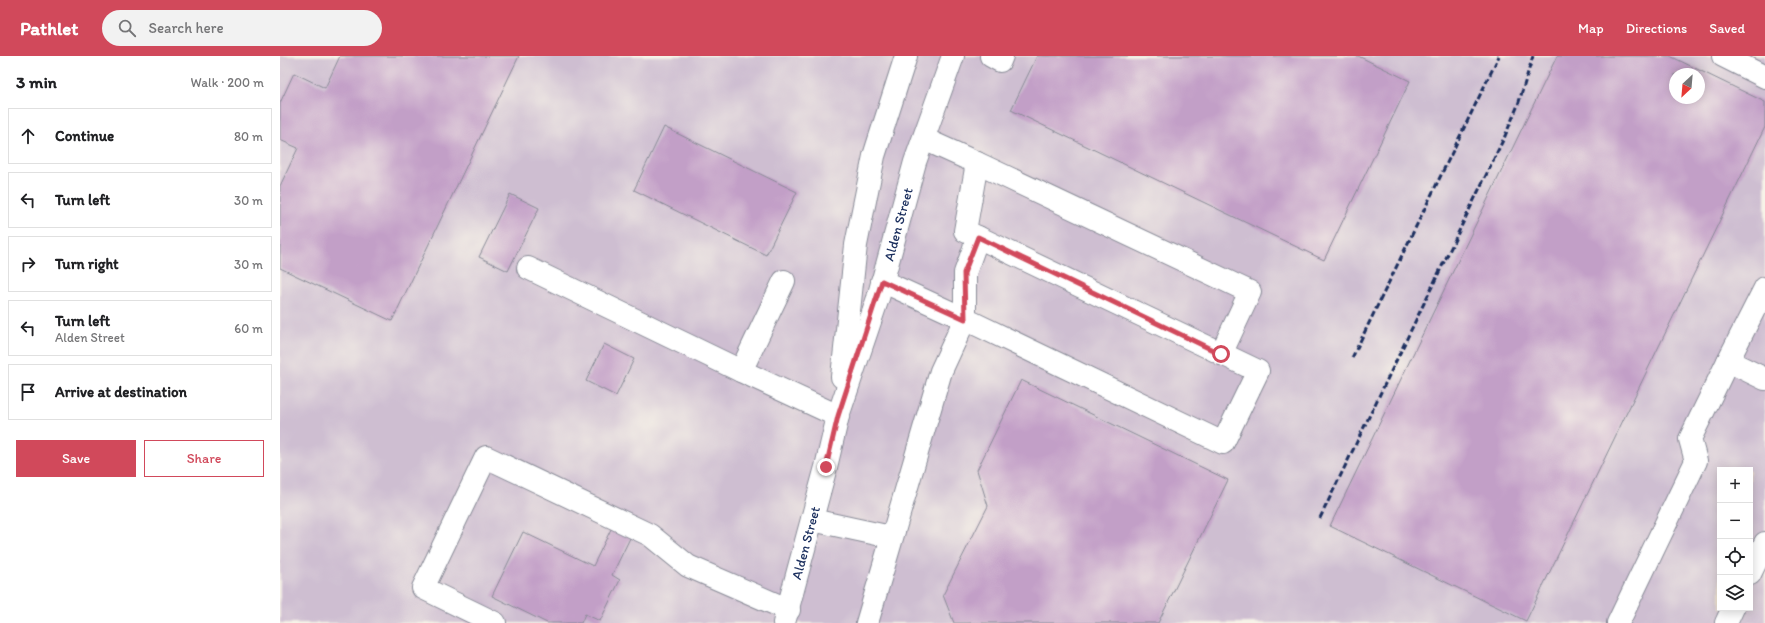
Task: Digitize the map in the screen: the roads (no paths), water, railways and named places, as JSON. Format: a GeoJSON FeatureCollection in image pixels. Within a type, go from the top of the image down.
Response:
{"type":"FeatureCollection","features":[{"type":"Feature","properties":{"kind":"street","name":"Alden Street"},"geometry":{"type":"LineString","coordinates":[[838,416],[856,245],[874,156],[906,56]]}},
{"type":"Feature","properties":{"kind":"street","name":"Alden Street"},"geometry":{"type":"LineString","coordinates":[[786,617],[838,416],[882,281],[915,162],[953,56]]}},
{"type":"Feature","properties":{"kind":"street"},"geometry":{"type":"LineString","coordinates":[[991,56],[1000,60],[1002,56]]}},
{"type":"Feature","properties":{"kind":"street"},"geometry":{"type":"LineString","coordinates":[[1723,56],[1765,77]]}},
{"type":"Feature","properties":{"kind":"street"},"geometry":{"type":"LineString","coordinates":[[924,139],[1250,292],[1221,354]]}},
{"type":"Feature","properties":{"kind":"street"},"geometry":{"type":"LineString","coordinates":[[882,281],[965,319],[1223,443],[1258,371],[965,231],[977,163]]}},
{"type":"Feature","properties":{"kind":"street"},"geometry":{"type":"LineString","coordinates":[[867,623],[891,537],[941,371],[965,319],[964,273],[978,237]]}},
{"type":"Feature","properties":{"kind":"street"},"geometry":{"type":"LineString","coordinates":[[528,268],[838,416]]}},
{"type":"Feature","properties":{"kind":"street"},"geometry":{"type":"LineString","coordinates":[[741,371],[784,281]]}},
{"type":"Feature","properties":{"kind":"street"},"geometry":{"type":"LineString","coordinates":[[1618,623],[1696,461],[1690,439],[1765,288]]}},
{"type":"Feature","properties":{"kind":"street"},"geometry":{"type":"LineString","coordinates":[[1728,361],[1765,379]]}},
{"type":"Feature","properties":{"kind":"street"},"geometry":{"type":"LineString","coordinates":[[495,623],[423,588],[486,457],[650,535],[688,566],[786,617]]}},
{"type":"Feature","properties":{"kind":"street"},"geometry":{"type":"LineString","coordinates":[[812,520],[891,537]]}},
{"type":"Feature","properties":{"kind":"street"},"geometry":{"type":"LineString","coordinates":[[1753,568],[1765,543]]}},
{"type":"Feature","properties":{"kind":"street"},"geometry":{"type":"LineString","coordinates":[[1726,623],[1732,611]]}},
{"type":"Feature","properties":{"kind":"railway"},"geometry":{"type":"LineString","coordinates":[[1352,358],[1499,56]]}},
{"type":"Feature","properties":{"kind":"railway"},"geometry":{"type":"LineString","coordinates":[[1320,518],[1505,136],[1518,105],[1533,56]]}}]}
